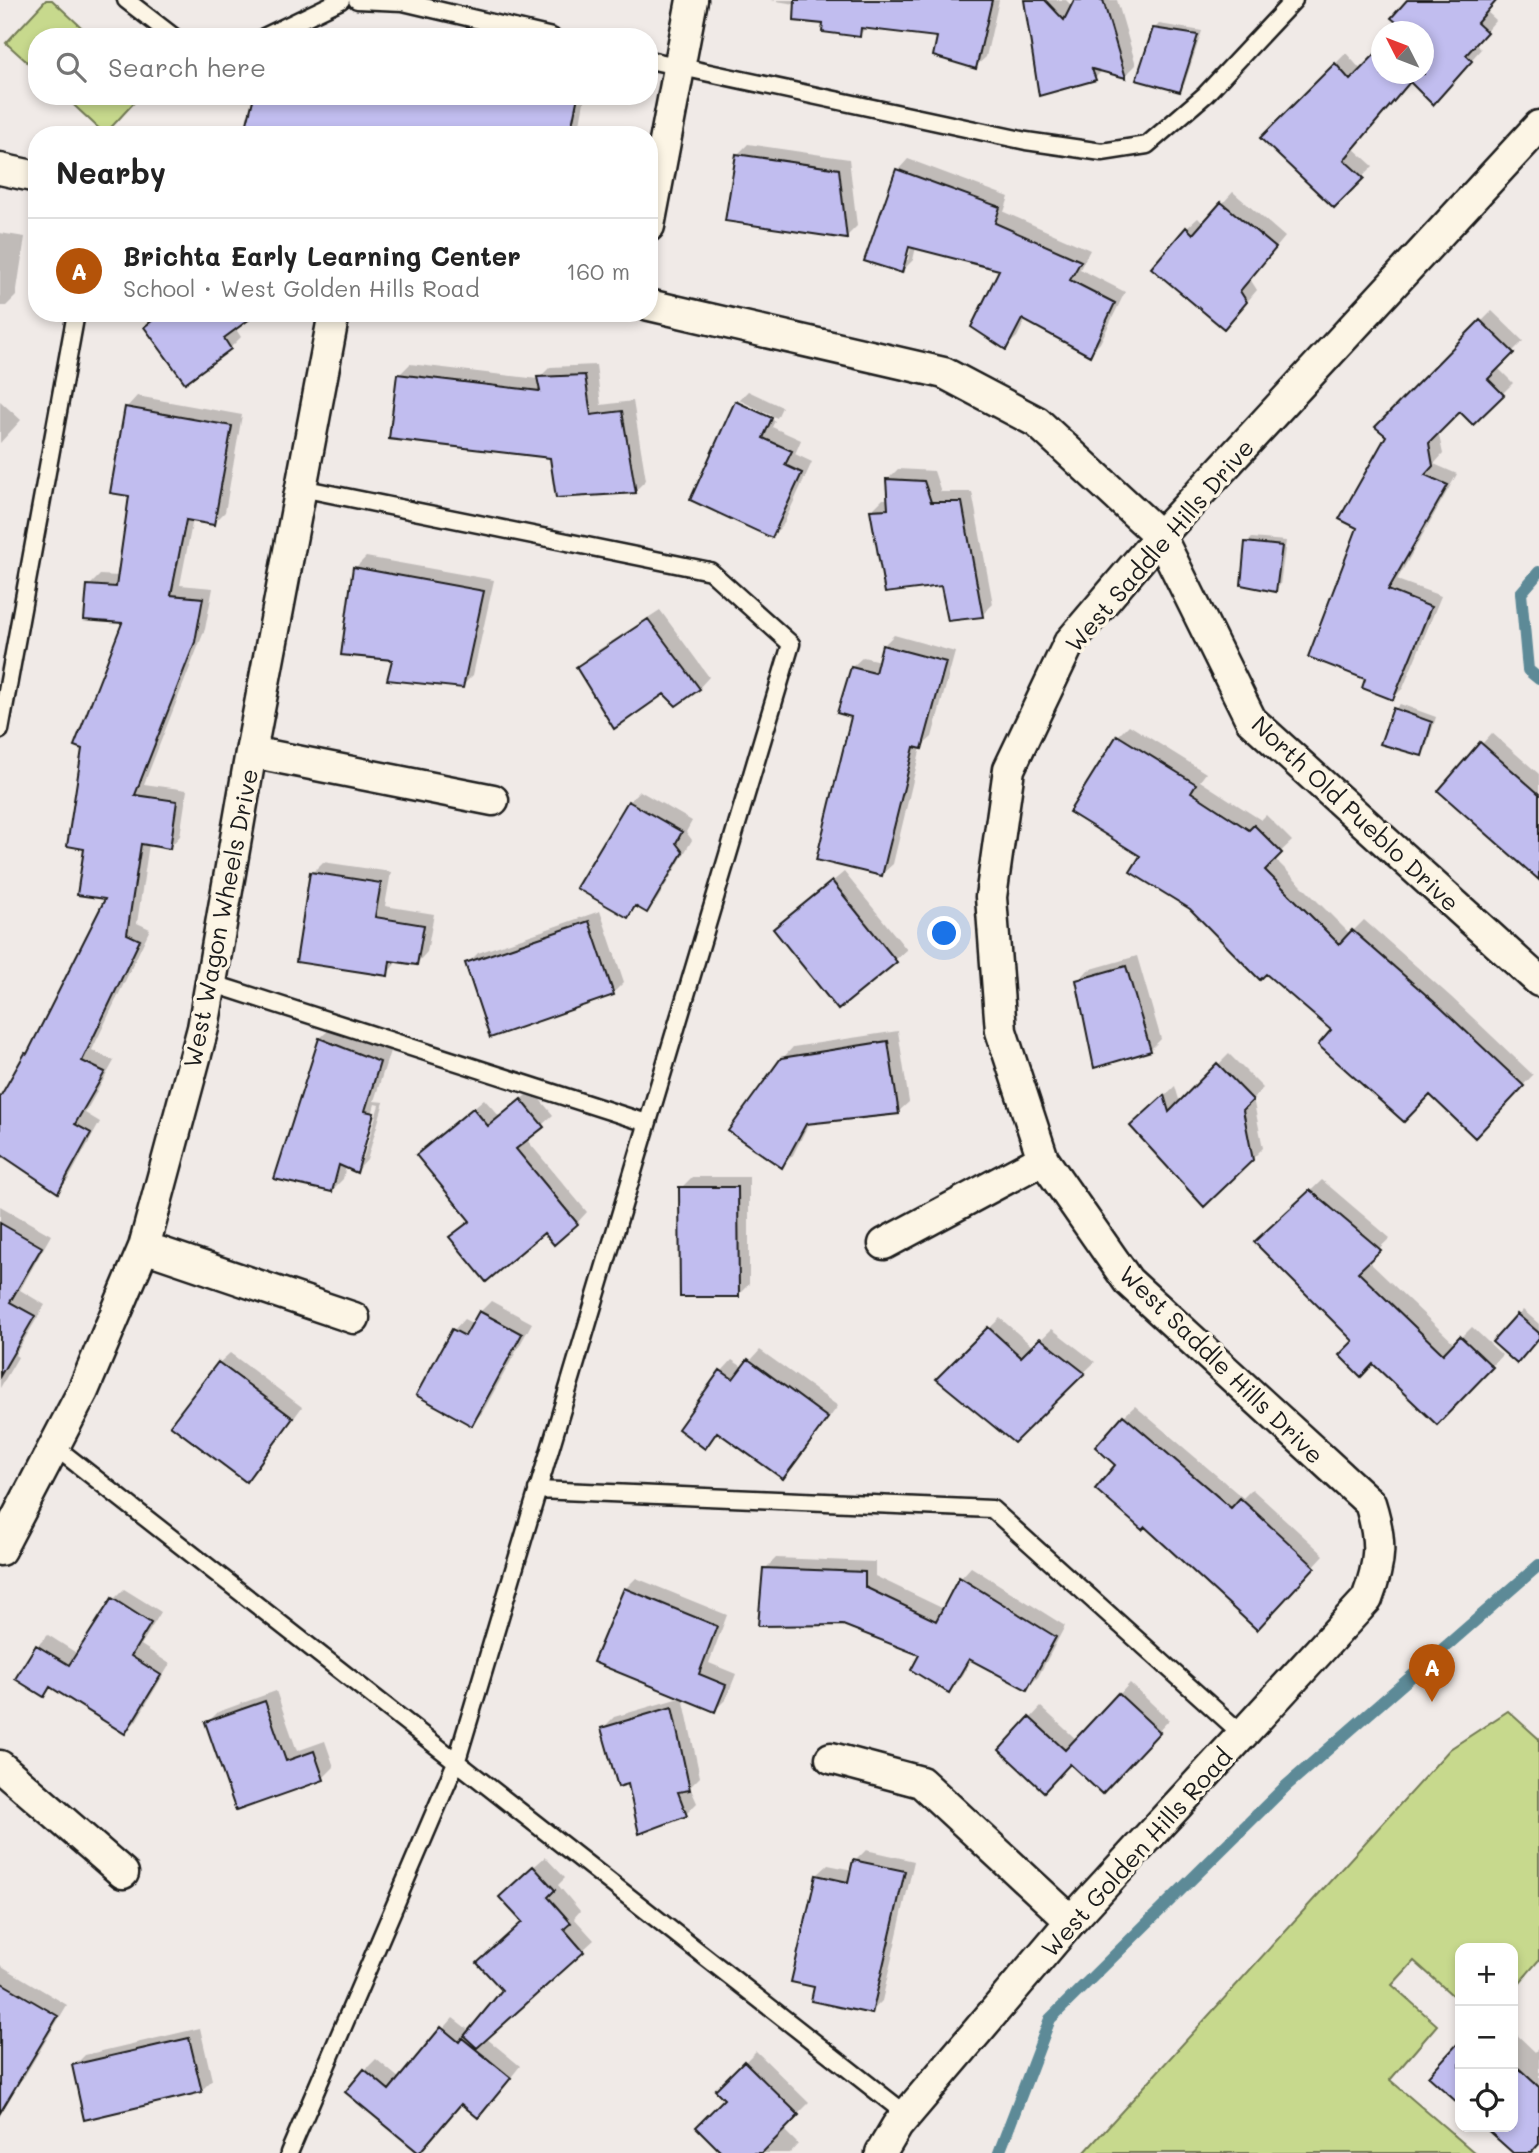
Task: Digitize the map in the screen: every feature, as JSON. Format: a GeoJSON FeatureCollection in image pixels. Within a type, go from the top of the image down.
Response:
{"type":"FeatureCollection","features":[{"type":"Feature","properties":{"kind":"street"},"geometry":{"type":"LineString","coordinates":[[658,180],[692,0]]}},
{"type":"Feature","properties":{"kind":"street","name":"West Saddle Hills Drive"},"geometry":{"type":"LineString","coordinates":[[1380,1549],[1370,1503],[1128,1281],[1043,1159],[1001,1031],[991,897],[1009,769],[1069,643],[1160,536],[1539,126]]}},
{"type":"Feature","properties":{"kind":"street"},"geometry":{"type":"LineString","coordinates":[[0,169],[28,175]]}},
{"type":"Feature","properties":{"kind":"street","name":"North Old Pueblo Drive"},"geometry":{"type":"LineString","coordinates":[[658,307],[944,373],[1037,422],[1160,536],[1251,720],[1539,981]]}},
{"type":"Feature","properties":{"kind":"street","name":"West Wagon Wheels Drive"},"geometry":{"type":"LineString","coordinates":[[0,1550],[83,1391],[144,1247],[203,1028],[251,752],[332,322]]}},
{"type":"Feature","properties":{"kind":"street","name":"West Wagon Wheels Drive"},"geometry":{"type":"LineString","coordinates":[[251,752],[493,800]]}},
{"type":"Feature","properties":{"kind":"street"},"geometry":{"type":"LineString","coordinates":[[884,1244],[1043,1159]]}},
{"type":"Feature","properties":{"kind":"street"},"geometry":{"type":"LineString","coordinates":[[144,1247],[354,1318]]}},
{"type":"Feature","properties":{"kind":"street","name":"West Golden Hills Road"},"geometry":{"type":"LineString","coordinates":[[881,2153],[897,2126],[1071,1921],[1367,1600],[1376,1575],[1380,1549]]}},
{"type":"Feature","properties":{"kind":"street"},"geometry":{"type":"LineString","coordinates":[[831,1758],[921,1782],[1071,1921]]}},
{"type":"Feature","properties":{"kind":"street"},"geometry":{"type":"LineString","coordinates":[[0,1766],[123,1873]]}},
{"type":"Feature","properties":{"kind":"lane"},"geometry":{"type":"LineString","coordinates":[[126,0],[162,28]]}},
{"type":"Feature","properties":{"kind":"lane"},"geometry":{"type":"LineString","coordinates":[[283,28],[341,0]]}},
{"type":"Feature","properties":{"kind":"lane"},"geometry":{"type":"LineString","coordinates":[[357,0],[403,2],[514,28]]}},
{"type":"Feature","properties":{"kind":"lane"},"geometry":{"type":"LineString","coordinates":[[658,62],[1026,141],[1102,152],[1147,145],[1205,95],[1294,0]]}},
{"type":"Feature","properties":{"kind":"lane"},"geometry":{"type":"LineString","coordinates":[[0,730],[74,322]]}},
{"type":"Feature","properties":{"kind":"lane"},"geometry":{"type":"LineString","coordinates":[[289,2153],[457,1760],[791,644],[710,571],[301,488]]}},
{"type":"Feature","properties":{"kind":"lane"},"geometry":{"type":"LineString","coordinates":[[211,983],[647,1123]]}},
{"type":"Feature","properties":{"kind":"lane"},"geometry":{"type":"LineString","coordinates":[[54,1446],[907,2115]]}},
{"type":"Feature","properties":{"kind":"lane"},"geometry":{"type":"LineString","coordinates":[[537,1490],[992,1509],[1243,1735]]}},
{"type":"Feature","properties":{"kind":"green space"},"geometry":{"type":"Polygon","coordinates":[[[46,0],[52,0],[82,28],[28,28],[28,63],[6,43],[46,0]]]}},
{"type":"Feature","properties":{"kind":"green space"},"geometry":{"type":"Polygon","coordinates":[[[74,105],[132,105],[112,126],[96,126],[74,105]]]}},
{"type":"Feature","properties":{"kind":"green space"},"geometry":{"type":"Polygon","coordinates":[[[1508,1711],[1539,1739],[1539,1960],[1518,1984],[1518,1943],[1455,1943],[1455,1998],[1414,1961],[1392,1985],[1437,2025],[1390,2080],[1475,2153],[1084,2153],[1450,1749],[1508,1711]]]}},
{"type":"Feature","properties":{"kind":"building"},"geometry":{"type":"Polygon","coordinates":[[[795,0],[992,0],[976,69],[933,56],[937,37],[861,28],[860,37],[822,32],[823,24],[794,21],[795,0]]]}},
{"type":"Feature","properties":{"kind":"building"},"geometry":{"type":"Polygon","coordinates":[[[1024,0],[1045,0],[1064,20],[1074,0],[1103,0],[1126,78],[1092,69],[1096,80],[1039,96],[1024,0]]]}},
{"type":"Feature","properties":{"kind":"building"},"geometry":{"type":"Polygon","coordinates":[[[1407,0],[1497,0],[1477,23],[1487,32],[1466,55],[1472,61],[1433,105],[1412,84],[1434,84],[1434,21],[1395,21],[1391,18],[1407,0]]]}},
{"type":"Feature","properties":{"kind":"building"},"geometry":{"type":"Polygon","coordinates":[[[1153,28],[1198,35],[1180,92],[1136,80],[1153,28]]]}},
{"type":"Feature","properties":{"kind":"building"},"geometry":{"type":"Polygon","coordinates":[[[1371,58],[1371,84],[1408,84],[1344,160],[1364,178],[1334,208],[1260,138],[1335,63],[1350,80],[1371,58]]]}},
{"type":"Feature","properties":{"kind":"building"},"geometry":{"type":"Polygon","coordinates":[[[252,105],[576,105],[572,126],[246,126],[252,105]]]}},
{"type":"Feature","properties":{"kind":"building"},"geometry":{"type":"Polygon","coordinates":[[[736,154],[839,169],[847,239],[725,221],[736,154]]]}},
{"type":"Feature","properties":{"kind":"building"},"geometry":{"type":"Polygon","coordinates":[[[896,169],[1000,207],[995,223],[1081,261],[1070,280],[1115,303],[1090,356],[1022,319],[1006,350],[971,327],[999,270],[909,247],[902,273],[864,261],[896,169]]]}},
{"type":"Feature","properties":{"kind":"building"},"geometry":{"type":"Polygon","coordinates":[[[1221,202],[1276,248],[1240,291],[1247,302],[1224,329],[1151,268],[1186,227],[1193,234],[1221,202]]]}},
{"type":"Feature","properties":{"kind":"building"},"geometry":{"type":"Polygon","coordinates":[[[1480,320],[1514,353],[1488,379],[1504,395],[1473,425],[1460,412],[1429,443],[1433,466],[1425,475],[1448,485],[1388,590],[1431,607],[1393,700],[1362,688],[1365,679],[1308,657],[1357,528],[1339,519],[1386,436],[1375,427],[1480,320]]]}},
{"type":"Feature","properties":{"kind":"building"},"geometry":{"type":"Polygon","coordinates":[[[150,322],[246,322],[224,338],[231,349],[185,383],[144,327],[150,322]]]}},
{"type":"Feature","properties":{"kind":"building"},"geometry":{"type":"Polygon","coordinates":[[[397,374],[540,391],[537,377],[585,375],[591,415],[622,411],[636,493],[556,498],[550,458],[389,439],[397,374]]]}},
{"type":"Feature","properties":{"kind":"building"},"geometry":{"type":"Polygon","coordinates":[[[735,401],[772,418],[763,438],[792,451],[785,465],[802,473],[772,538],[690,500],[735,401]]]}},
{"type":"Feature","properties":{"kind":"building"},"geometry":{"type":"Polygon","coordinates":[[[125,407],[232,426],[214,525],[186,520],[171,595],[203,598],[195,642],[135,795],[177,801],[170,849],[141,844],[127,934],[140,940],[82,1061],[105,1072],[75,1124],[91,1133],[58,1193],[0,1154],[0,1097],[25,1053],[27,1054],[105,899],[77,895],[84,849],[67,846],[82,749],[74,746],[122,623],[84,620],[87,585],[116,587],[129,496],[110,493],[125,407]]]}},
{"type":"Feature","properties":{"kind":"building"},"geometry":{"type":"Polygon","coordinates":[[[886,479],[924,481],[931,502],[962,502],[983,617],[948,621],[941,586],[885,593],[870,510],[888,509],[886,479]]]}},
{"type":"Feature","properties":{"kind":"building"},"geometry":{"type":"Polygon","coordinates":[[[1245,542],[1282,546],[1276,592],[1241,585],[1245,542]]]}},
{"type":"Feature","properties":{"kind":"building"},"geometry":{"type":"Polygon","coordinates":[[[353,567],[484,591],[463,688],[387,680],[392,660],[341,655],[353,567]]]}},
{"type":"Feature","properties":{"kind":"building"},"geometry":{"type":"Polygon","coordinates":[[[648,619],[700,689],[676,706],[664,694],[614,729],[576,667],[648,619]]]}},
{"type":"Feature","properties":{"kind":"building"},"geometry":{"type":"Polygon","coordinates":[[[882,645],[946,662],[922,749],[914,747],[882,876],[816,860],[851,717],[837,713],[851,667],[875,673],[882,645]]]}},
{"type":"Feature","properties":{"kind":"building"},"geometry":{"type":"Polygon","coordinates":[[[1393,708],[1432,722],[1422,756],[1380,744],[1393,708]]]}},
{"type":"Feature","properties":{"kind":"building"},"geometry":{"type":"Polygon","coordinates":[[[1117,735],[1196,784],[1191,792],[1249,830],[1254,825],[1282,853],[1265,870],[1339,944],[1352,930],[1524,1086],[1475,1138],[1430,1095],[1404,1122],[1318,1045],[1331,1030],[1266,974],[1260,980],[1190,909],[1130,872],[1140,856],[1069,812],[1117,735]]]}},
{"type":"Feature","properties":{"kind":"building"},"geometry":{"type":"Polygon","coordinates":[[[1480,742],[1539,794],[1539,880],[1438,791],[1480,742]]]}},
{"type":"Feature","properties":{"kind":"building"},"geometry":{"type":"Polygon","coordinates":[[[628,801],[682,832],[676,843],[683,852],[647,913],[635,906],[628,918],[576,888],[628,801]]]}},
{"type":"Feature","properties":{"kind":"building"},"geometry":{"type":"Polygon","coordinates":[[[310,872],[381,883],[375,917],[424,925],[417,965],[390,961],[388,976],[296,962],[310,872]]]}},
{"type":"Feature","properties":{"kind":"building"},"geometry":{"type":"Polygon","coordinates":[[[832,881],[897,962],[838,1010],[773,929],[832,881]]]}},
{"type":"Feature","properties":{"kind":"building"},"geometry":{"type":"Polygon","coordinates":[[[589,921],[614,995],[490,1038],[465,963],[589,921]]]}},
{"type":"Feature","properties":{"kind":"building"},"geometry":{"type":"Polygon","coordinates":[[[1126,966],[1151,1051],[1094,1068],[1076,980],[1126,966]]]}},
{"type":"Feature","properties":{"kind":"building"},"geometry":{"type":"Polygon","coordinates":[[[319,1038],[380,1062],[365,1111],[374,1113],[357,1173],[339,1165],[332,1192],[274,1179],[319,1038]]]}},
{"type":"Feature","properties":{"kind":"building"},"geometry":{"type":"Polygon","coordinates":[[[888,1041],[899,1114],[806,1124],[782,1168],[728,1131],[781,1058],[888,1041]]]}},
{"type":"Feature","properties":{"kind":"building"},"geometry":{"type":"Polygon","coordinates":[[[1217,1063],[1253,1100],[1243,1110],[1253,1160],[1204,1207],[1130,1126],[1164,1095],[1169,1112],[1217,1063]]]}},
{"type":"Feature","properties":{"kind":"building"},"geometry":{"type":"Polygon","coordinates":[[[521,1099],[544,1127],[516,1149],[578,1224],[554,1245],[544,1233],[486,1282],[449,1237],[470,1221],[416,1155],[473,1108],[488,1126],[521,1099]]]}},
{"type":"Feature","properties":{"kind":"building"},"geometry":{"type":"Polygon","coordinates":[[[679,1187],[738,1187],[739,1297],[680,1297],[679,1187]]]}},
{"type":"Feature","properties":{"kind":"building"},"geometry":{"type":"Polygon","coordinates":[[[1310,1190],[1381,1250],[1358,1272],[1443,1354],[1460,1336],[1493,1367],[1437,1425],[1373,1364],[1361,1377],[1339,1355],[1353,1341],[1254,1242],[1310,1190]]]}},
{"type":"Feature","properties":{"kind":"building"},"geometry":{"type":"Polygon","coordinates":[[[0,1223],[42,1247],[10,1302],[35,1316],[0,1376],[0,1223]]]}},
{"type":"Feature","properties":{"kind":"building"},"geometry":{"type":"Polygon","coordinates":[[[479,1311],[522,1334],[472,1426],[416,1395],[452,1329],[465,1336],[479,1311]]]}},
{"type":"Feature","properties":{"kind":"building"},"geometry":{"type":"Polygon","coordinates":[[[1517,1314],[1539,1333],[1539,1338],[1517,1364],[1492,1342],[1517,1314]]]}},
{"type":"Feature","properties":{"kind":"building"},"geometry":{"type":"Polygon","coordinates":[[[988,1327],[1021,1357],[1040,1338],[1085,1373],[1014,1443],[936,1379],[988,1327]]]}},
{"type":"Feature","properties":{"kind":"building"},"geometry":{"type":"Polygon","coordinates":[[[748,1359],[828,1418],[783,1479],[717,1432],[705,1449],[678,1429],[720,1370],[733,1379],[748,1359]]]}},
{"type":"Feature","properties":{"kind":"building"},"geometry":{"type":"Polygon","coordinates":[[[218,1362],[293,1418],[246,1482],[170,1425],[218,1362]]]}},
{"type":"Feature","properties":{"kind":"building"},"geometry":{"type":"Polygon","coordinates":[[[1123,1415],[1231,1508],[1240,1498],[1315,1567],[1257,1630],[1145,1527],[1142,1530],[1095,1489],[1115,1465],[1095,1447],[1123,1415]]]}},
{"type":"Feature","properties":{"kind":"building"},"geometry":{"type":"Polygon","coordinates":[[[763,1568],[865,1572],[865,1587],[936,1621],[959,1577],[1056,1637],[1027,1690],[969,1659],[949,1693],[911,1670],[919,1655],[843,1625],[758,1626],[763,1568]]]}},
{"type":"Feature","properties":{"kind":"building"},"geometry":{"type":"Polygon","coordinates":[[[624,1588],[717,1626],[699,1674],[726,1685],[715,1712],[593,1662],[624,1588]]]}},
{"type":"Feature","properties":{"kind":"building"},"geometry":{"type":"Polygon","coordinates":[[[112,1598],[151,1623],[131,1656],[161,1675],[125,1734],[50,1687],[44,1697],[15,1679],[36,1645],[69,1665],[112,1598]]]}},
{"type":"Feature","properties":{"kind":"building"},"geometry":{"type":"Polygon","coordinates":[[[1118,1693],[1160,1732],[1102,1794],[1070,1764],[1044,1792],[999,1750],[1029,1717],[1065,1750],[1118,1693]]]}},
{"type":"Feature","properties":{"kind":"building"},"geometry":{"type":"Polygon","coordinates":[[[265,1701],[286,1761],[314,1751],[324,1780],[236,1811],[205,1722],[265,1701]]]}},
{"type":"Feature","properties":{"kind":"building"},"geometry":{"type":"Polygon","coordinates":[[[672,1707],[690,1790],[678,1792],[687,1816],[639,1834],[628,1784],[618,1787],[601,1728],[672,1707]]]}},
{"type":"Feature","properties":{"kind":"building"},"geometry":{"type":"Polygon","coordinates":[[[853,1860],[905,1871],[872,2014],[811,2001],[814,1987],[791,1982],[816,1875],[848,1882],[853,1860]]]}},
{"type":"Feature","properties":{"kind":"building"},"geometry":{"type":"Polygon","coordinates":[[[533,1866],[555,1890],[548,1897],[571,1923],[564,1929],[584,1952],[477,2048],[464,2036],[502,1990],[477,1963],[522,1922],[499,1897],[533,1866]]]}},
{"type":"Feature","properties":{"kind":"building"},"geometry":{"type":"Polygon","coordinates":[[[0,1982],[58,2016],[0,2113],[0,1982]]]}},
{"type":"Feature","properties":{"kind":"building"},"geometry":{"type":"Polygon","coordinates":[[[441,2027],[459,2042],[462,2038],[511,2078],[478,2118],[461,2104],[419,2153],[345,2092],[364,2069],[389,2090],[441,2027]]]}},
{"type":"Feature","properties":{"kind":"building"},"geometry":{"type":"Polygon","coordinates":[[[189,2038],[202,2092],[84,2120],[72,2065],[189,2038]]]}},
{"type":"Feature","properties":{"kind":"building"},"geometry":{"type":"Polygon","coordinates":[[[1455,2046],[1455,2100],[1428,2076],[1455,2046]]]}},
{"type":"Feature","properties":{"kind":"building"},"geometry":{"type":"Polygon","coordinates":[[[744,2061],[799,2115],[762,2153],[722,2153],[696,2127],[724,2099],[715,2090],[744,2061]]]}},
{"type":"Feature","properties":{"kind":"building"},"geometry":{"type":"Polygon","coordinates":[[[1518,2068],[1539,2087],[1539,2144],[1531,2153],[1513,2153],[1490,2132],[1518,2132],[1518,2068]]]}},
{"type":"Feature","properties":{"kind":"waterway"},"geometry":{"type":"LineString","coordinates":[[1539,572],[1521,593],[1528,670],[1539,679]]}},
{"type":"Feature","properties":{"kind":"waterway"},"geometry":{"type":"LineString","coordinates":[[999,2153],[1050,2019],[1286,1786],[1539,1565]]}},
{"type":"Feature","properties":{"kind":"place","name":"Brichta Early Learning Center"},"geometry":{"type":"Point","coordinates":[1432,1702]}}]}
